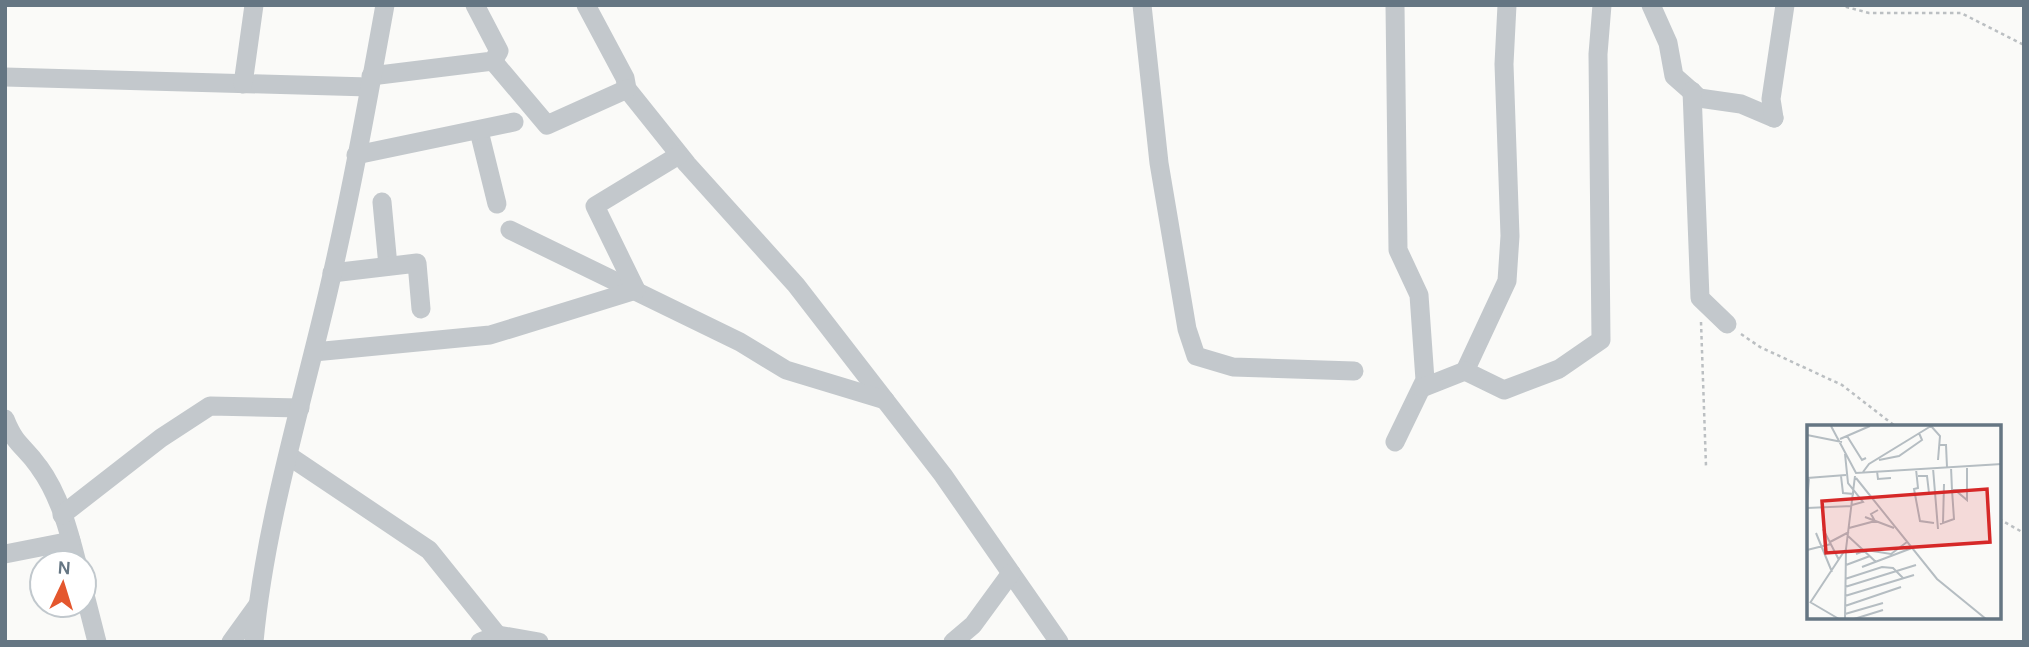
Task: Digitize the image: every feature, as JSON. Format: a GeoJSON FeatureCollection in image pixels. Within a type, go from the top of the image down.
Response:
{"type":"FeatureCollection","features":[{"type":"Feature","properties":{"kind":"street"},"geometry":{"type":"LineString","coordinates":[[243,83],[254,5]]}},
{"type":"Feature","properties":{"kind":"street"},"geometry":{"type":"LineString","coordinates":[[254,642],[257,606],[332,273],[386,5]]}},
{"type":"Feature","properties":{"kind":"street"},"geometry":{"type":"LineString","coordinates":[[475,5],[499,51],[494,61]]}},
{"type":"Feature","properties":{"kind":"street"},"geometry":{"type":"LineString","coordinates":[[586,5],[625,78],[627,89],[680,155],[796,285],[886,400],[1059,642]]}},
{"type":"Feature","properties":{"kind":"street"},"geometry":{"type":"LineString","coordinates":[[1142,5],[1159,163],[1187,329],[1196,356],[1233,367],[1354,371]]}},
{"type":"Feature","properties":{"kind":"street"},"geometry":{"type":"LineString","coordinates":[[1395,5],[1398,250],[1419,295],[1425,380],[1395,442]]}},
{"type":"Feature","properties":{"kind":"street"},"geometry":{"type":"LineString","coordinates":[[1422,388],[1465,371],[1507,281],[1510,236],[1504,64],[1507,5]]}},
{"type":"Feature","properties":{"kind":"street"},"geometry":{"type":"LineString","coordinates":[[1465,371],[1504,390],[1559,369],[1601,340],[1598,54],[1602,5]]}},
{"type":"Feature","properties":{"kind":"street"},"geometry":{"type":"LineString","coordinates":[[1651,5],[1668,43],[1674,76],[1699,98],[1741,104],[1774,118],[1771,99],[1785,5]]}},
{"type":"Feature","properties":{"kind":"street"},"geometry":{"type":"LineString","coordinates":[[5,77],[243,83],[370,82],[494,61]]}},
{"type":"Feature","properties":{"kind":"street"},"geometry":{"type":"LineString","coordinates":[[494,61],[547,125],[627,89]]}},
{"type":"Feature","properties":{"kind":"street"},"geometry":{"type":"LineString","coordinates":[[1692,92],[1700,298],[1727,324]]}},
{"type":"Feature","properties":{"kind":"street"},"geometry":{"type":"LineString","coordinates":[[356,155],[514,122]]}},
{"type":"Feature","properties":{"kind":"street"},"geometry":{"type":"LineString","coordinates":[[480,131],[497,204]]}},
{"type":"Feature","properties":{"kind":"street"},"geometry":{"type":"LineString","coordinates":[[636,290],[595,206],[680,155]]}},
{"type":"Feature","properties":{"kind":"street"},"geometry":{"type":"LineString","coordinates":[[382,202],[388,267]]}},
{"type":"Feature","properties":{"kind":"street"},"geometry":{"type":"LineString","coordinates":[[510,230],[740,342],[786,370],[886,400]]}},
{"type":"Feature","properties":{"kind":"street"},"geometry":{"type":"LineString","coordinates":[[332,273],[417,263],[421,309]]}},
{"type":"Feature","properties":{"kind":"street"},"geometry":{"type":"LineString","coordinates":[[314,352],[490,335],[636,290]]}},
{"type":"Feature","properties":{"kind":"street"},"geometry":{"type":"LineString","coordinates":[[62,515],[161,439],[210,406],[300,408]]}},
{"type":"Feature","properties":{"kind":"street"},"geometry":{"type":"LineString","coordinates":[[5,419],[14,441],[39,467],[62,515],[73,549]]}},
{"type":"Feature","properties":{"kind":"street"},"geometry":{"type":"LineString","coordinates":[[289,456],[429,550],[493,640],[539,642]]}},
{"type":"Feature","properties":{"kind":"street"},"geometry":{"type":"LineString","coordinates":[[5,555],[71,541]]}},
{"type":"Feature","properties":{"kind":"street"},"geometry":{"type":"LineString","coordinates":[[953,642],[973,625],[1011,573]]}},
{"type":"Feature","properties":{"kind":"street"},"geometry":{"type":"LineString","coordinates":[[231,642],[257,606]]}},
{"type":"Feature","properties":{"kind":"street"},"geometry":{"type":"LineString","coordinates":[[91,619],[97,642]]}},
{"type":"Feature","properties":{"kind":"path"},"geometry":{"type":"LineString","coordinates":[[1839,5],[1869,13],[1961,13],[2024,45]]}},
{"type":"Feature","properties":{"kind":"path"},"geometry":{"type":"LineString","coordinates":[[1700,298],[1706,466]]}},
{"type":"Feature","properties":{"kind":"path"},"geometry":{"type":"LineString","coordinates":[[1727,324],[1760,347],[1842,385],[1894,425]]}},
{"type":"Feature","properties":{"kind":"path"},"geometry":{"type":"LineString","coordinates":[[2001,520],[2024,533]]}}]}
